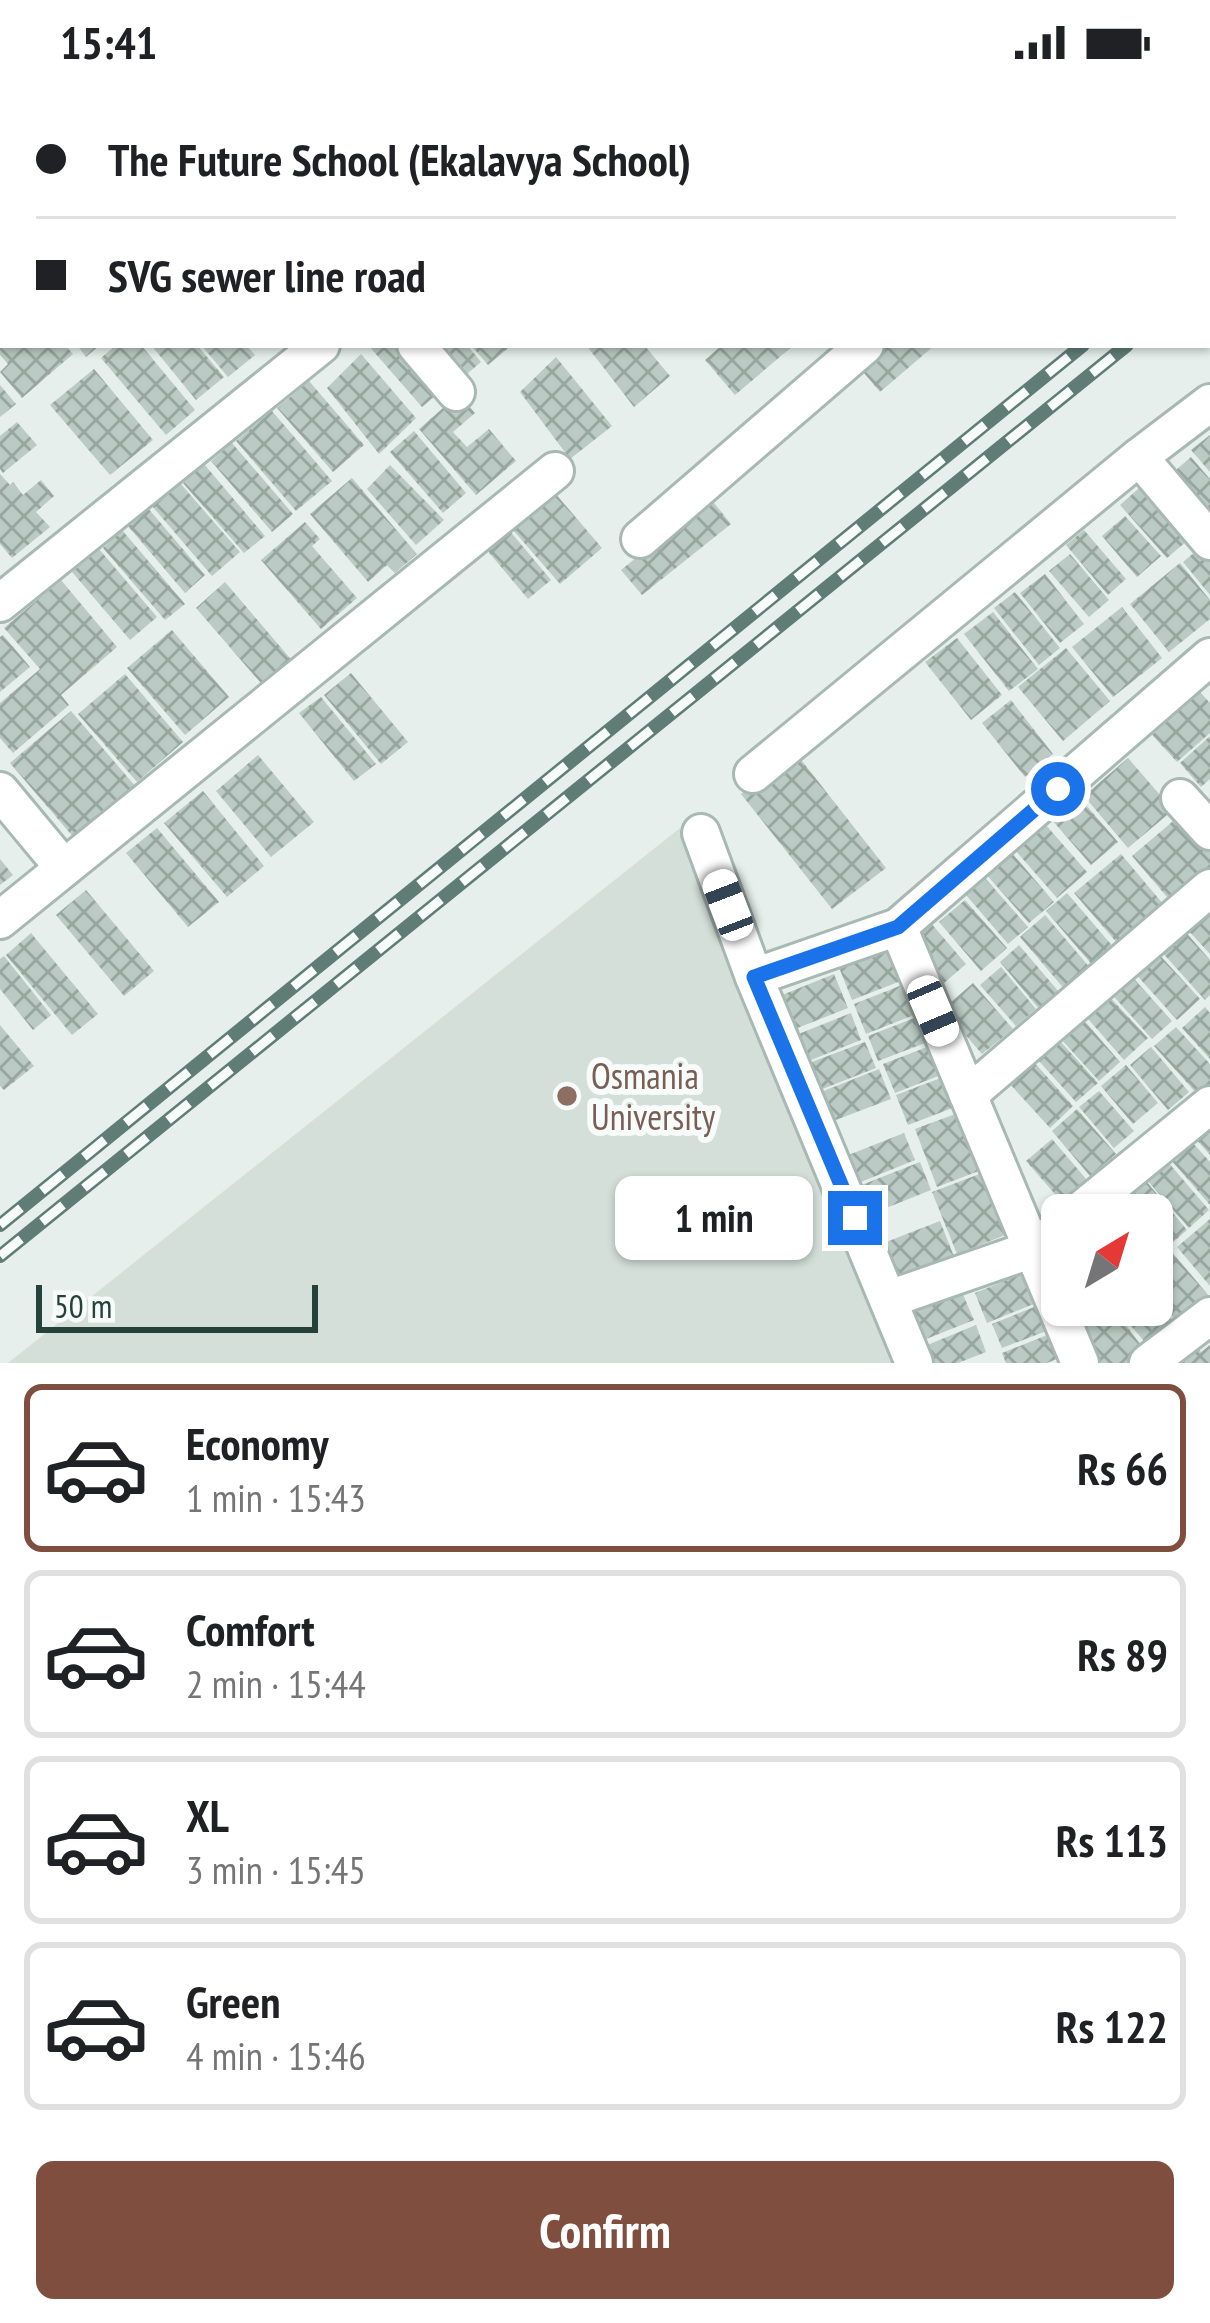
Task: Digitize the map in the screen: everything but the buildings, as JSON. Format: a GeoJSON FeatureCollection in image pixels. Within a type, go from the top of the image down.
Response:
{"type":"FeatureCollection","features":[{"type":"Feature","properties":{"kind":"street"},"geometry":{"type":"LineString","coordinates":[[0,603],[317,348]]}},
{"type":"Feature","properties":{"kind":"street"},"geometry":{"type":"LineString","coordinates":[[419,348],[456,392]]}},
{"type":"Feature","properties":{"kind":"street"},"geometry":{"type":"LineString","coordinates":[[640,539],[849,350]]}},
{"type":"Feature","properties":{"kind":"street"},"geometry":{"type":"LineString","coordinates":[[752,774],[1210,403]]}},
{"type":"Feature","properties":{"kind":"street"},"geometry":{"type":"LineString","coordinates":[[1139,457],[1210,541]]}},
{"type":"Feature","properties":{"kind":"street"},"geometry":{"type":"LineString","coordinates":[[0,920],[556,471]]}},
{"type":"Feature","properties":{"kind":"street"},"geometry":{"type":"LineString","coordinates":[[754,977],[898,927],[1210,657]]}},
{"type":"Feature","properties":{"kind":"street"},"geometry":{"type":"LineString","coordinates":[[0,791],[64,868]]}},
{"type":"Feature","properties":{"kind":"street"},"geometry":{"type":"LineString","coordinates":[[1180,798],[1210,831]]}},
{"type":"Feature","properties":{"kind":"street"},"geometry":{"type":"LineString","coordinates":[[700,833],[754,977],[914,1363]]}},
{"type":"Feature","properties":{"kind":"street"},"geometry":{"type":"LineString","coordinates":[[968,1095],[1210,888]]}},
{"type":"Feature","properties":{"kind":"street"},"geometry":{"type":"LineString","coordinates":[[898,927],[1080,1363]]}},
{"type":"Feature","properties":{"kind":"street"},"geometry":{"type":"LineString","coordinates":[[1101,1194],[1210,1106]]}},
{"type":"Feature","properties":{"kind":"street"},"geometry":{"type":"LineString","coordinates":[[889,1298],[1041,1243]]}},
{"type":"Feature","properties":{"kind":"street"},"geometry":{"type":"LineString","coordinates":[[1148,1363],[1210,1316]]}},
{"type":"Feature","properties":{"kind":"shaded area","name":"Osmania University"},"geometry":{"type":"Polygon","coordinates":[[[680,828],[901,1363],[8,1363],[680,828]]]}},
{"type":"Feature","properties":{"kind":"railway"},"geometry":{"type":"LineString","coordinates":[[0,1225],[1079,348]]}},
{"type":"Feature","properties":{"kind":"railway"},"geometry":{"type":"LineString","coordinates":[[0,1256],[1123,348]]}},
{"type":"Feature","properties":{"kind":"place","name":"Osmania University"},"geometry":{"type":"Point","coordinates":[567,1096]}},
{"type":"Feature","properties":{"kind":"route"},"geometry":{"type":"LineString","coordinates":[[855,1218],[754,977],[898,927],[1058,789]]}}]}
